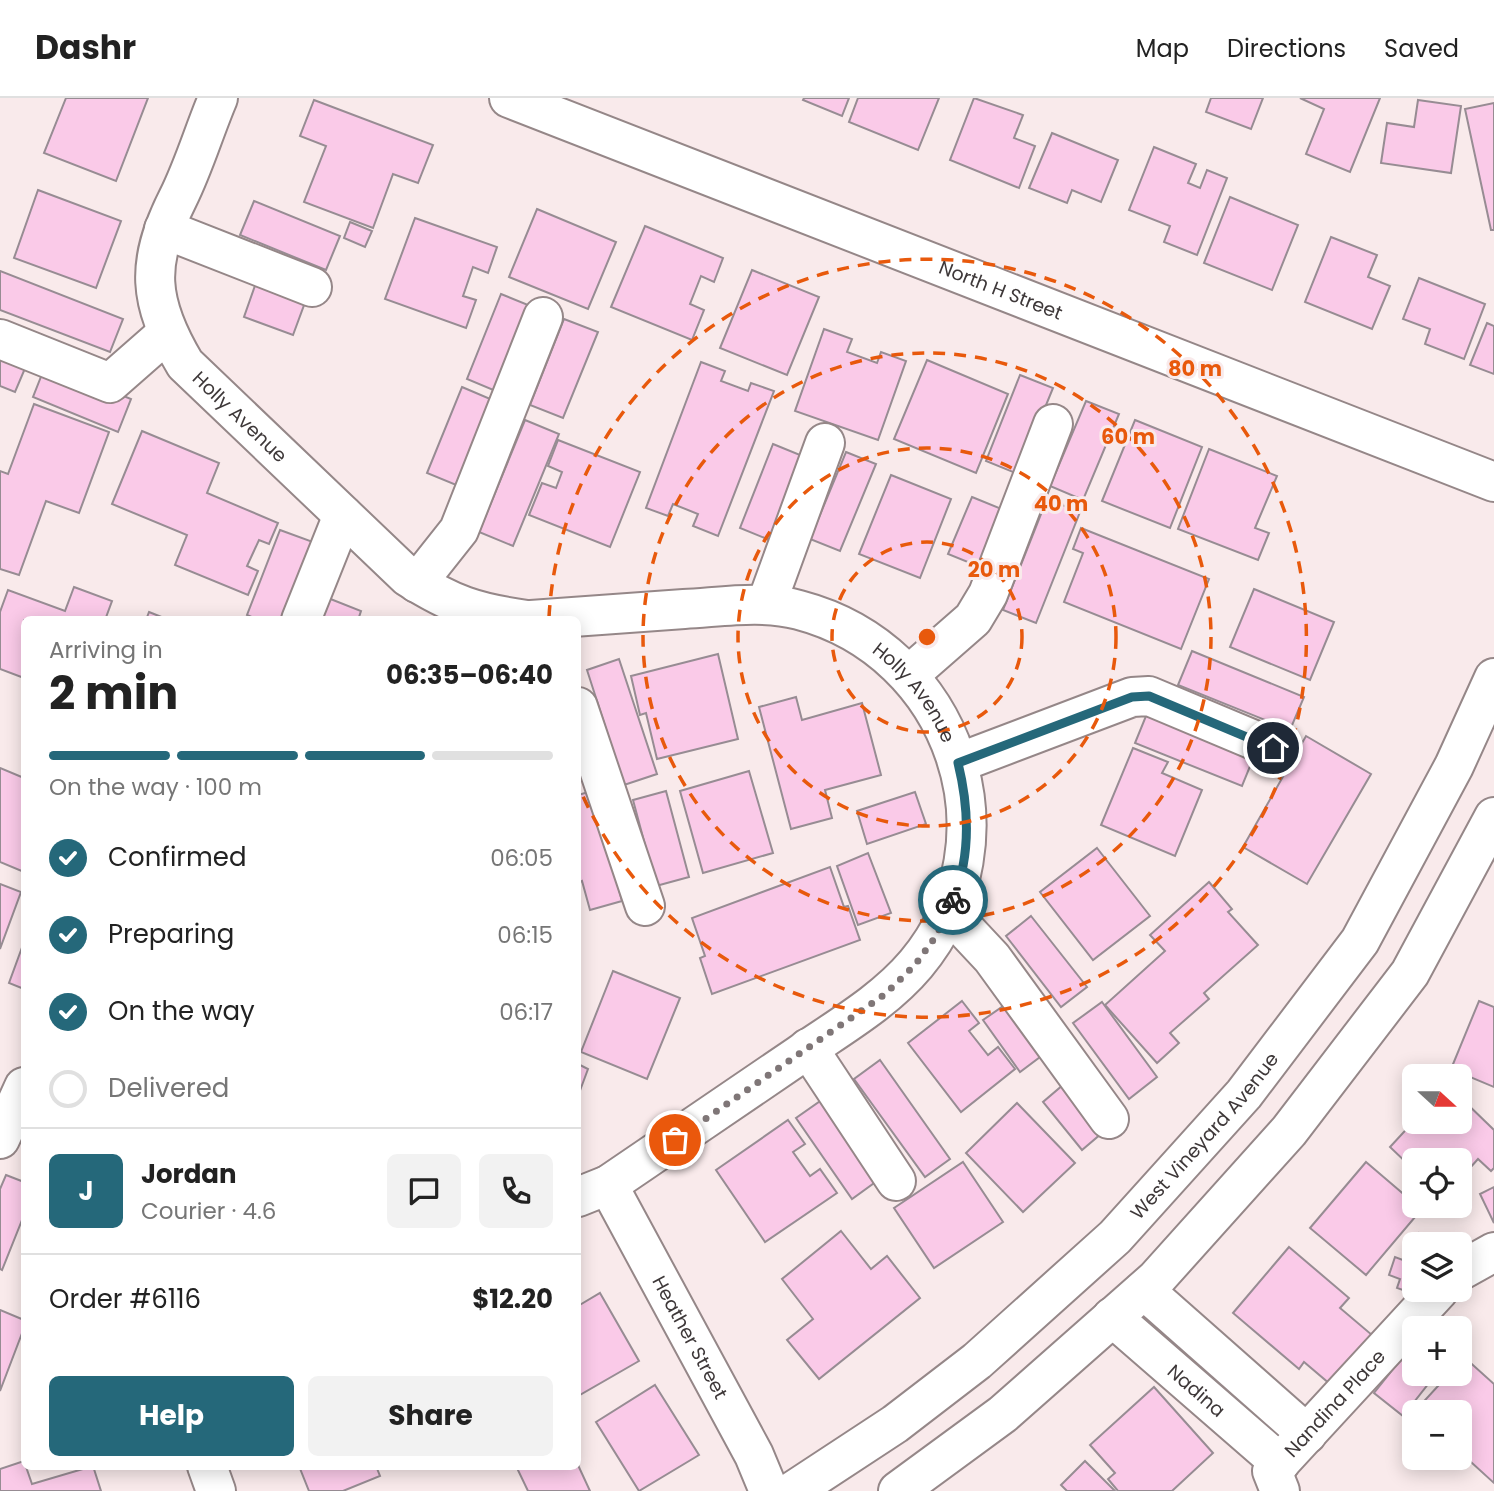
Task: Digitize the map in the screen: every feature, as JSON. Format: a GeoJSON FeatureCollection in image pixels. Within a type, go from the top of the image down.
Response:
{"type":"FeatureCollection","features":[{"type":"Feature","properties":{"kind":"street","name":"Holly Avenue"},"geometry":{"type":"LineString","coordinates":[[218,98],[159,241],[155,270],[157,298],[167,333],[185,364],[408,577],[445,600],[485,614],[506,616]]}},
{"type":"Feature","properties":{"kind":"street","name":"North H Street"},"geometry":{"type":"LineString","coordinates":[[509,98],[1494,482]]}},
{"type":"Feature","properties":{"kind":"street"},"geometry":{"type":"LineString","coordinates":[[164,229],[312,287]]}},
{"type":"Feature","properties":{"kind":"street"},"geometry":{"type":"LineString","coordinates":[[417,583],[459,530],[543,317]]}},
{"type":"Feature","properties":{"kind":"street"},"geometry":{"type":"LineString","coordinates":[[0,339],[110,383],[167,333]]}},
{"type":"Feature","properties":{"kind":"street"},"geometry":{"type":"LineString","coordinates":[[909,675],[973,619],[988,594],[1053,424]]}},
{"type":"Feature","properties":{"kind":"street"},"geometry":{"type":"LineString","coordinates":[[766,605],[825,443]]}},
{"type":"Feature","properties":{"kind":"street"},"geometry":{"type":"LineString","coordinates":[[303,616],[343,515]]}},
{"type":"Feature","properties":{"kind":"street","name":"Holly Avenue"},"geometry":{"type":"LineString","coordinates":[[581,616],[766,605],[798,610],[839,624],[877,646],[909,675],[935,709],[954,748],[964,790],[967,826],[964,862],[954,897],[936,936],[915,965],[884,995],[593,1191]]}},
{"type":"Feature","properties":{"kind":"street","name":"West Vineyard Avenue"},"geometry":{"type":"LineString","coordinates":[[793,1491],[895,1424],[977,1361],[1115,1237],[1244,1094],[1360,941],[1454,766],[1494,678]]}},
{"type":"Feature","properties":{"kind":"street"},"geometry":{"type":"LineString","coordinates":[[958,763],[1132,697],[1149,696],[1273,748]]}},
{"type":"Feature","properties":{"kind":"street"},"geometry":{"type":"LineString","coordinates":[[581,717],[645,906]]}},
{"type":"Feature","properties":{"kind":"street"},"geometry":{"type":"LineString","coordinates":[[898,1491],[1003,1413],[1144,1290],[1289,1131],[1410,973],[1494,817]]}},
{"type":"Feature","properties":{"kind":"street"},"geometry":{"type":"LineString","coordinates":[[948,911],[992,958],[1109,1119]]}},
{"type":"Feature","properties":{"kind":"street"},"geometry":{"type":"LineString","coordinates":[[808,1048],[897,1181]]}},
{"type":"Feature","properties":{"kind":"street"},"geometry":{"type":"LineString","coordinates":[[0,1064],[21,1080]]}},
{"type":"Feature","properties":{"kind":"street"},"geometry":{"type":"LineString","coordinates":[[0,1139],[21,1094]]}},
{"type":"Feature","properties":{"kind":"street","name":"Heather Street"},"geometry":{"type":"LineString","coordinates":[[593,1191],[754,1455],[769,1491]]}},
{"type":"Feature","properties":{"kind":"street"},"geometry":{"type":"LineString","coordinates":[[1472,1264],[1494,1252]]}},
{"type":"Feature","properties":{"kind":"street"},"geometry":{"type":"LineString","coordinates":[[1144,1290],[1307,1434]]}},
{"type":"Feature","properties":{"kind":"street","name":"Nandina Place"},"geometry":{"type":"LineString","coordinates":[[1280,1477],[1307,1434],[1428,1302]]}},
{"type":"Feature","properties":{"kind":"street","name":"Nadina"},"geometry":{"type":"LineString","coordinates":[[1112,1317],[1280,1477]]}},
{"type":"Feature","properties":{"kind":"street"},"geometry":{"type":"LineString","coordinates":[[208,1470],[216,1491]]}},
{"type":"Feature","properties":{"kind":"building"},"geometry":{"type":"Polygon","coordinates":[[[66,98],[148,98],[116,181],[44,153],[66,98]]]}},
{"type":"Feature","properties":{"kind":"building"},"geometry":{"type":"Polygon","coordinates":[[[849,98],[842,116],[803,100],[849,98]]]}},
{"type":"Feature","properties":{"kind":"building"},"geometry":{"type":"Polygon","coordinates":[[[858,98],[939,98],[918,150],[849,122],[858,98]]]}},
{"type":"Feature","properties":{"kind":"building"},"geometry":{"type":"Polygon","coordinates":[[[974,98],[1023,115],[1014,138],[1035,146],[1019,188],[950,160],[974,98]]]}},
{"type":"Feature","properties":{"kind":"building"},"geometry":{"type":"Polygon","coordinates":[[[1211,98],[1263,98],[1251,129],[1206,112],[1211,98]]]}},
{"type":"Feature","properties":{"kind":"building"},"geometry":{"type":"Polygon","coordinates":[[[1300,98],[1380,98],[1350,172],[1306,154],[1324,109],[1300,98]]]}},
{"type":"Feature","properties":{"kind":"building"},"geometry":{"type":"Polygon","coordinates":[[[314,100],[433,145],[418,183],[393,174],[373,228],[304,202],[326,146],[300,136],[314,100]]]}},
{"type":"Feature","properties":{"kind":"building"},"geometry":{"type":"Polygon","coordinates":[[[1418,100],[1461,106],[1451,173],[1381,163],[1387,123],[1414,127],[1418,100]]]}},
{"type":"Feature","properties":{"kind":"building"},"geometry":{"type":"Polygon","coordinates":[[[1494,103],[1494,230],[1491,230],[1465,109],[1494,103]]]}},
{"type":"Feature","properties":{"kind":"building"},"geometry":{"type":"Polygon","coordinates":[[[1052,133],[1118,160],[1101,202],[1072,190],[1067,203],[1029,188],[1052,133]]]}},
{"type":"Feature","properties":{"kind":"building"},"geometry":{"type":"Polygon","coordinates":[[[1154,147],[1196,164],[1188,183],[1200,188],[1207,170],[1227,178],[1197,255],[1164,242],[1170,226],[1129,210],[1154,147]]]}},
{"type":"Feature","properties":{"kind":"building"},"geometry":{"type":"Polygon","coordinates":[[[38,190],[121,221],[96,288],[14,258],[38,190]]]}},
{"type":"Feature","properties":{"kind":"building"},"geometry":{"type":"Polygon","coordinates":[[[1230,197],[1298,225],[1272,290],[1204,263],[1230,197]]]}},
{"type":"Feature","properties":{"kind":"building"},"geometry":{"type":"Polygon","coordinates":[[[254,201],[340,236],[326,270],[240,235],[254,201]]]}},
{"type":"Feature","properties":{"kind":"building"},"geometry":{"type":"Polygon","coordinates":[[[537,209],[616,242],[588,309],[509,277],[537,209]]]}},
{"type":"Feature","properties":{"kind":"building"},"geometry":{"type":"Polygon","coordinates":[[[415,218],[497,247],[488,273],[473,267],[463,296],[476,300],[466,328],[385,299],[415,218]]]}},
{"type":"Feature","properties":{"kind":"building"},"geometry":{"type":"Polygon","coordinates":[[[350,222],[372,231],[365,247],[344,238],[350,222]]]}},
{"type":"Feature","properties":{"kind":"building"},"geometry":{"type":"Polygon","coordinates":[[[645,226],[723,258],[714,282],[701,276],[690,304],[704,310],[692,340],[611,307],[645,226]]]}},
{"type":"Feature","properties":{"kind":"building"},"geometry":{"type":"Polygon","coordinates":[[[1331,237],[1377,255],[1368,277],[1390,286],[1372,329],[1305,302],[1331,237]]]}},
{"type":"Feature","properties":{"kind":"building"},"geometry":{"type":"Polygon","coordinates":[[[752,270],[819,297],[787,375],[720,348],[752,270]]]}},
{"type":"Feature","properties":{"kind":"building"},"geometry":{"type":"Polygon","coordinates":[[[0,271],[123,319],[110,352],[0,310],[0,271]]]}},
{"type":"Feature","properties":{"kind":"building"},"geometry":{"type":"Polygon","coordinates":[[[1419,278],[1485,304],[1464,359],[1425,344],[1430,329],[1403,319],[1419,278]]]}},
{"type":"Feature","properties":{"kind":"building"},"geometry":{"type":"Polygon","coordinates":[[[257,280],[307,297],[293,335],[244,317],[257,280]]]}},
{"type":"Feature","properties":{"kind":"building"},"geometry":{"type":"Polygon","coordinates":[[[501,294],[533,307],[498,392],[467,379],[501,294]]]}},
{"type":"Feature","properties":{"kind":"building"},"geometry":{"type":"Polygon","coordinates":[[[564,319],[598,332],[563,418],[530,405],[564,319]]]}},
{"type":"Feature","properties":{"kind":"building"},"geometry":{"type":"Polygon","coordinates":[[[1487,323],[1494,326],[1494,374],[1470,365],[1487,323]]]}},
{"type":"Feature","properties":{"kind":"building"},"geometry":{"type":"Polygon","coordinates":[[[824,329],[852,339],[847,352],[877,363],[881,352],[906,361],[878,440],[795,411],[824,329]]]}},
{"type":"Feature","properties":{"kind":"building"},"geometry":{"type":"Polygon","coordinates":[[[0,347],[29,359],[15,392],[0,386],[0,347]]]}},
{"type":"Feature","properties":{"kind":"building"},"geometry":{"type":"Polygon","coordinates":[[[927,360],[1008,394],[976,473],[894,439],[927,360]]]}},
{"type":"Feature","properties":{"kind":"building"},"geometry":{"type":"Polygon","coordinates":[[[701,362],[725,371],[721,381],[748,391],[751,383],[774,391],[718,536],[693,526],[698,514],[673,504],[668,516],[646,508],[701,362]]]}},
{"type":"Feature","properties":{"kind":"building"},"geometry":{"type":"Polygon","coordinates":[[[46,364],[131,399],[118,432],[33,397],[46,364]]]}},
{"type":"Feature","properties":{"kind":"building"},"geometry":{"type":"Polygon","coordinates":[[[1020,375],[1053,388],[1018,474],[986,461],[1020,375]]]}},
{"type":"Feature","properties":{"kind":"building"},"geometry":{"type":"Polygon","coordinates":[[[462,387],[495,401],[461,487],[427,473],[462,387]]]}},
{"type":"Feature","properties":{"kind":"building"},"geometry":{"type":"Polygon","coordinates":[[[1086,401],[1119,414],[1083,500],[1050,486],[1086,401]]]}},
{"type":"Feature","properties":{"kind":"building"},"geometry":{"type":"Polygon","coordinates":[[[34,404],[109,432],[79,513],[46,501],[19,575],[0,569],[0,471],[8,474],[34,404]]]}},
{"type":"Feature","properties":{"kind":"building"},"geometry":{"type":"Polygon","coordinates":[[[525,420],[559,434],[513,546],[479,532],[525,420]]]}},
{"type":"Feature","properties":{"kind":"building"},"geometry":{"type":"Polygon","coordinates":[[[1135,420],[1202,447],[1170,528],[1102,501],[1135,420]]]}},
{"type":"Feature","properties":{"kind":"building"},"geometry":{"type":"Polygon","coordinates":[[[142,431],[219,463],[207,493],[278,523],[269,544],[259,540],[247,566],[258,571],[248,595],[175,565],[187,535],[112,504],[142,431]]]}},
{"type":"Feature","properties":{"kind":"building"},"geometry":{"type":"Polygon","coordinates":[[[558,440],[640,472],[610,547],[529,515],[542,483],[556,488],[562,472],[548,466],[558,440]]]}},
{"type":"Feature","properties":{"kind":"building"},"geometry":{"type":"Polygon","coordinates":[[[773,444],[805,457],[772,541],[740,528],[773,444]]]}},
{"type":"Feature","properties":{"kind":"building"},"geometry":{"type":"Polygon","coordinates":[[[1209,449],[1277,476],[1255,528],[1269,533],[1258,560],[1178,529],[1209,449]]]}},
{"type":"Feature","properties":{"kind":"building"},"geometry":{"type":"Polygon","coordinates":[[[846,452],[876,464],[840,551],[810,539],[846,452]]]}},
{"type":"Feature","properties":{"kind":"building"},"geometry":{"type":"Polygon","coordinates":[[[891,475],[951,499],[920,578],[859,554],[891,475]]]}},
{"type":"Feature","properties":{"kind":"building"},"geometry":{"type":"Polygon","coordinates":[[[972,497],[1004,510],[980,567],[948,554],[972,497]]]}},
{"type":"Feature","properties":{"kind":"building"},"geometry":{"type":"Polygon","coordinates":[[[1047,499],[1080,512],[1036,623],[1003,610],[1047,499]]]}},
{"type":"Feature","properties":{"kind":"building"},"geometry":{"type":"Polygon","coordinates":[[[1081,528],[1209,579],[1181,649],[1064,602],[1083,553],[1073,549],[1081,528]]]}},
{"type":"Feature","properties":{"kind":"building"},"geometry":{"type":"Polygon","coordinates":[[[280,530],[313,542],[285,616],[247,615],[280,530]]]}},
{"type":"Feature","properties":{"kind":"building"},"geometry":{"type":"Polygon","coordinates":[[[74,587],[112,601],[106,616],[21,616],[21,677],[0,669],[0,612],[8,590],[65,611],[74,587]]]}},
{"type":"Feature","properties":{"kind":"building"},"geometry":{"type":"Polygon","coordinates":[[[1254,589],[1334,622],[1310,680],[1230,647],[1254,589]]]}},
{"type":"Feature","properties":{"kind":"building"},"geometry":{"type":"Polygon","coordinates":[[[328,598],[361,611],[359,616],[321,616],[328,598]]]}},
{"type":"Feature","properties":{"kind":"building"},"geometry":{"type":"Polygon","coordinates":[[[1192,651],[1304,697],[1290,730],[1178,685],[1192,651]]]}},
{"type":"Feature","properties":{"kind":"building"},"geometry":{"type":"Polygon","coordinates":[[[718,654],[738,739],[657,759],[646,713],[640,715],[631,676],[718,654]]]}},
{"type":"Feature","properties":{"kind":"building"},"geometry":{"type":"Polygon","coordinates":[[[619,659],[657,774],[624,785],[587,670],[619,659]]]}},
{"type":"Feature","properties":{"kind":"building"},"geometry":{"type":"Polygon","coordinates":[[[796,697],[802,720],[862,703],[881,775],[825,790],[832,818],[791,829],[759,707],[796,697]]]}},
{"type":"Feature","properties":{"kind":"building"},"geometry":{"type":"Polygon","coordinates":[[[1148,711],[1255,754],[1242,786],[1135,743],[1148,711]]]}},
{"type":"Feature","properties":{"kind":"building"},"geometry":{"type":"Polygon","coordinates":[[[1306,736],[1371,774],[1307,884],[1243,847],[1306,736]]]}},
{"type":"Feature","properties":{"kind":"building"},"geometry":{"type":"Polygon","coordinates":[[[1133,748],[1168,762],[1162,773],[1202,790],[1175,856],[1101,825],[1133,748]]]}},
{"type":"Feature","properties":{"kind":"building"},"geometry":{"type":"Polygon","coordinates":[[[0,768],[21,777],[21,871],[0,862],[0,768]]]}},
{"type":"Feature","properties":{"kind":"building"},"geometry":{"type":"Polygon","coordinates":[[[749,771],[773,853],[703,873],[680,791],[749,771]]]}},
{"type":"Feature","properties":{"kind":"building"},"geometry":{"type":"Polygon","coordinates":[[[592,791],[622,901],[590,910],[581,882],[581,794],[592,791]]]}},
{"type":"Feature","properties":{"kind":"building"},"geometry":{"type":"Polygon","coordinates":[[[666,791],[689,877],[656,886],[633,800],[666,791]]]}},
{"type":"Feature","properties":{"kind":"building"},"geometry":{"type":"Polygon","coordinates":[[[915,792],[926,824],[867,844],[857,811],[915,792]]]}},
{"type":"Feature","properties":{"kind":"building"},"geometry":{"type":"Polygon","coordinates":[[[1097,848],[1150,916],[1093,960],[1040,892],[1097,848]]]}},
{"type":"Feature","properties":{"kind":"building"},"geometry":{"type":"Polygon","coordinates":[[[868,853],[891,913],[858,925],[837,866],[868,853]]]}},
{"type":"Feature","properties":{"kind":"building"},"geometry":{"type":"Polygon","coordinates":[[[830,867],[844,907],[848,906],[860,940],[712,994],[700,958],[705,956],[692,918],[830,867]]]}},
{"type":"Feature","properties":{"kind":"building"},"geometry":{"type":"Polygon","coordinates":[[[1209,882],[1232,909],[1228,912],[1258,945],[1204,993],[1209,999],[1170,1033],[1179,1043],[1157,1063],[1105,1005],[1165,951],[1150,935],[1209,882]]]}},
{"type":"Feature","properties":{"kind":"building"},"geometry":{"type":"Polygon","coordinates":[[[0,884],[21,892],[0,949],[0,884]]]}},
{"type":"Feature","properties":{"kind":"building"},"geometry":{"type":"Polygon","coordinates":[[[1031,916],[1087,987],[1061,1007],[1006,936],[1031,916]]]}},
{"type":"Feature","properties":{"kind":"building"},"geometry":{"type":"Polygon","coordinates":[[[21,950],[21,988],[9,983],[21,950]]]}},
{"type":"Feature","properties":{"kind":"building"},"geometry":{"type":"Polygon","coordinates":[[[613,971],[680,998],[647,1079],[581,1052],[613,971]]]}},
{"type":"Feature","properties":{"kind":"building"},"geometry":{"type":"Polygon","coordinates":[[[1012,1000],[1048,1051],[1020,1072],[983,1020],[1012,1000]]]}},
{"type":"Feature","properties":{"kind":"building"},"geometry":{"type":"Polygon","coordinates":[[[962,1001],[979,1023],[969,1031],[988,1055],[998,1047],[1015,1069],[961,1112],[908,1043],[962,1001]]]}},
{"type":"Feature","properties":{"kind":"building"},"geometry":{"type":"Polygon","coordinates":[[[1479,1001],[1494,1007],[1494,1087],[1472,1078],[1472,1064],[1453,1064],[1479,1001]]]}},
{"type":"Feature","properties":{"kind":"building"},"geometry":{"type":"Polygon","coordinates":[[[1102,1002],[1157,1077],[1129,1099],[1073,1023],[1102,1002]]]}},
{"type":"Feature","properties":{"kind":"building"},"geometry":{"type":"Polygon","coordinates":[[[880,1060],[950,1159],[925,1177],[854,1079],[880,1060]]]}},
{"type":"Feature","properties":{"kind":"building"},"geometry":{"type":"Polygon","coordinates":[[[581,1066],[588,1069],[581,1088],[581,1066]]]}},
{"type":"Feature","properties":{"kind":"building"},"geometry":{"type":"Polygon","coordinates":[[[1070,1079],[1109,1127],[1082,1150],[1043,1102],[1070,1079]]]}},
{"type":"Feature","properties":{"kind":"building"},"geometry":{"type":"Polygon","coordinates":[[[826,1097],[881,1178],[852,1199],[796,1118],[826,1097]]]}},
{"type":"Feature","properties":{"kind":"building"},"geometry":{"type":"Polygon","coordinates":[[[1017,1103],[1075,1163],[1023,1212],[966,1153],[1017,1103]]]}},
{"type":"Feature","properties":{"kind":"building"},"geometry":{"type":"Polygon","coordinates":[[[1472,1109],[1494,1130],[1494,1168],[1491,1171],[1478,1159],[1472,1166],[1472,1148],[1402,1148],[1402,1158],[1390,1147],[1402,1134],[1472,1134],[1472,1109]]]}},
{"type":"Feature","properties":{"kind":"building"},"geometry":{"type":"Polygon","coordinates":[[[788,1120],[805,1144],[793,1152],[810,1176],[820,1169],[837,1193],[765,1242],[716,1170],[788,1120]]]}},
{"type":"Feature","properties":{"kind":"building"},"geometry":{"type":"Polygon","coordinates":[[[963,1162],[1003,1222],[934,1268],[894,1208],[963,1162]]]}},
{"type":"Feature","properties":{"kind":"building"},"geometry":{"type":"Polygon","coordinates":[[[1366,1162],[1402,1193],[1402,1218],[1414,1218],[1366,1275],[1310,1228],[1366,1162]]]}},
{"type":"Feature","properties":{"kind":"building"},"geometry":{"type":"Polygon","coordinates":[[[6,1175],[21,1181],[21,1222],[2,1270],[0,1269],[0,1189],[6,1175]]]}},
{"type":"Feature","properties":{"kind":"building"},"geometry":{"type":"Polygon","coordinates":[[[1494,1187],[1494,1223],[1480,1194],[1494,1187]]]}},
{"type":"Feature","properties":{"kind":"building"},"geometry":{"type":"Polygon","coordinates":[[[841,1231],[871,1269],[887,1256],[920,1298],[819,1379],[787,1340],[813,1319],[782,1279],[841,1231]]]}},
{"type":"Feature","properties":{"kind":"building"},"geometry":{"type":"Polygon","coordinates":[[[1289,1247],[1349,1298],[1340,1308],[1372,1335],[1330,1384],[1304,1362],[1299,1369],[1233,1313],[1289,1247]]]}},
{"type":"Feature","properties":{"kind":"building"},"geometry":{"type":"Polygon","coordinates":[[[1395,1257],[1402,1260],[1402,1290],[1397,1288],[1400,1279],[1389,1275],[1395,1257]]]}},
{"type":"Feature","properties":{"kind":"building"},"geometry":{"type":"Polygon","coordinates":[[[600,1293],[639,1361],[581,1394],[581,1304],[600,1293]]]}},
{"type":"Feature","properties":{"kind":"building"},"geometry":{"type":"Polygon","coordinates":[[[0,1310],[21,1319],[21,1336],[0,1391],[0,1310]]]}},
{"type":"Feature","properties":{"kind":"building"},"geometry":{"type":"Polygon","coordinates":[[[1402,1358],[1402,1386],[1427,1386],[1416,1400],[1402,1400],[1402,1415],[1374,1393],[1402,1358]]]}},
{"type":"Feature","properties":{"kind":"building"},"geometry":{"type":"Polygon","coordinates":[[[1472,1364],[1494,1384],[1494,1483],[1472,1463],[1472,1400],[1425,1400],[1438,1386],[1472,1386],[1472,1364]]]}},
{"type":"Feature","properties":{"kind":"building"},"geometry":{"type":"Polygon","coordinates":[[[655,1385],[699,1455],[639,1491],[596,1422],[655,1385]]]}},
{"type":"Feature","properties":{"kind":"building"},"geometry":{"type":"Polygon","coordinates":[[[1154,1387],[1213,1453],[1172,1491],[1118,1491],[1108,1479],[1115,1473],[1090,1445],[1154,1387]]]}},
{"type":"Feature","properties":{"kind":"building"},"geometry":{"type":"Polygon","coordinates":[[[1085,1461],[1115,1491],[1067,1491],[1061,1485],[1085,1461]]]}},
{"type":"Feature","properties":{"kind":"building"},"geometry":{"type":"Polygon","coordinates":[[[21,1462],[21,1470],[27,1470],[32,1484],[79,1470],[94,1470],[101,1491],[0,1491],[0,1469],[21,1462]]]}},
{"type":"Feature","properties":{"kind":"building"},"geometry":{"type":"Polygon","coordinates":[[[301,1470],[378,1470],[380,1476],[343,1491],[309,1491],[301,1470]]]}},
{"type":"Feature","properties":{"kind":"building"},"geometry":{"type":"Polygon","coordinates":[[[518,1470],[580,1470],[590,1491],[528,1491],[518,1470]]]}},
{"type":"Feature","properties":{"kind":"way so far"},"geometry":{"type":"LineString","coordinates":[[675,1140],[884,995],[915,965],[936,936],[953,900]]}},
{"type":"Feature","properties":{"kind":"route"},"geometry":{"type":"LineString","coordinates":[[953,900],[964,862],[967,826],[964,790],[958,763],[1132,697],[1149,696],[1273,748]]}}]}
